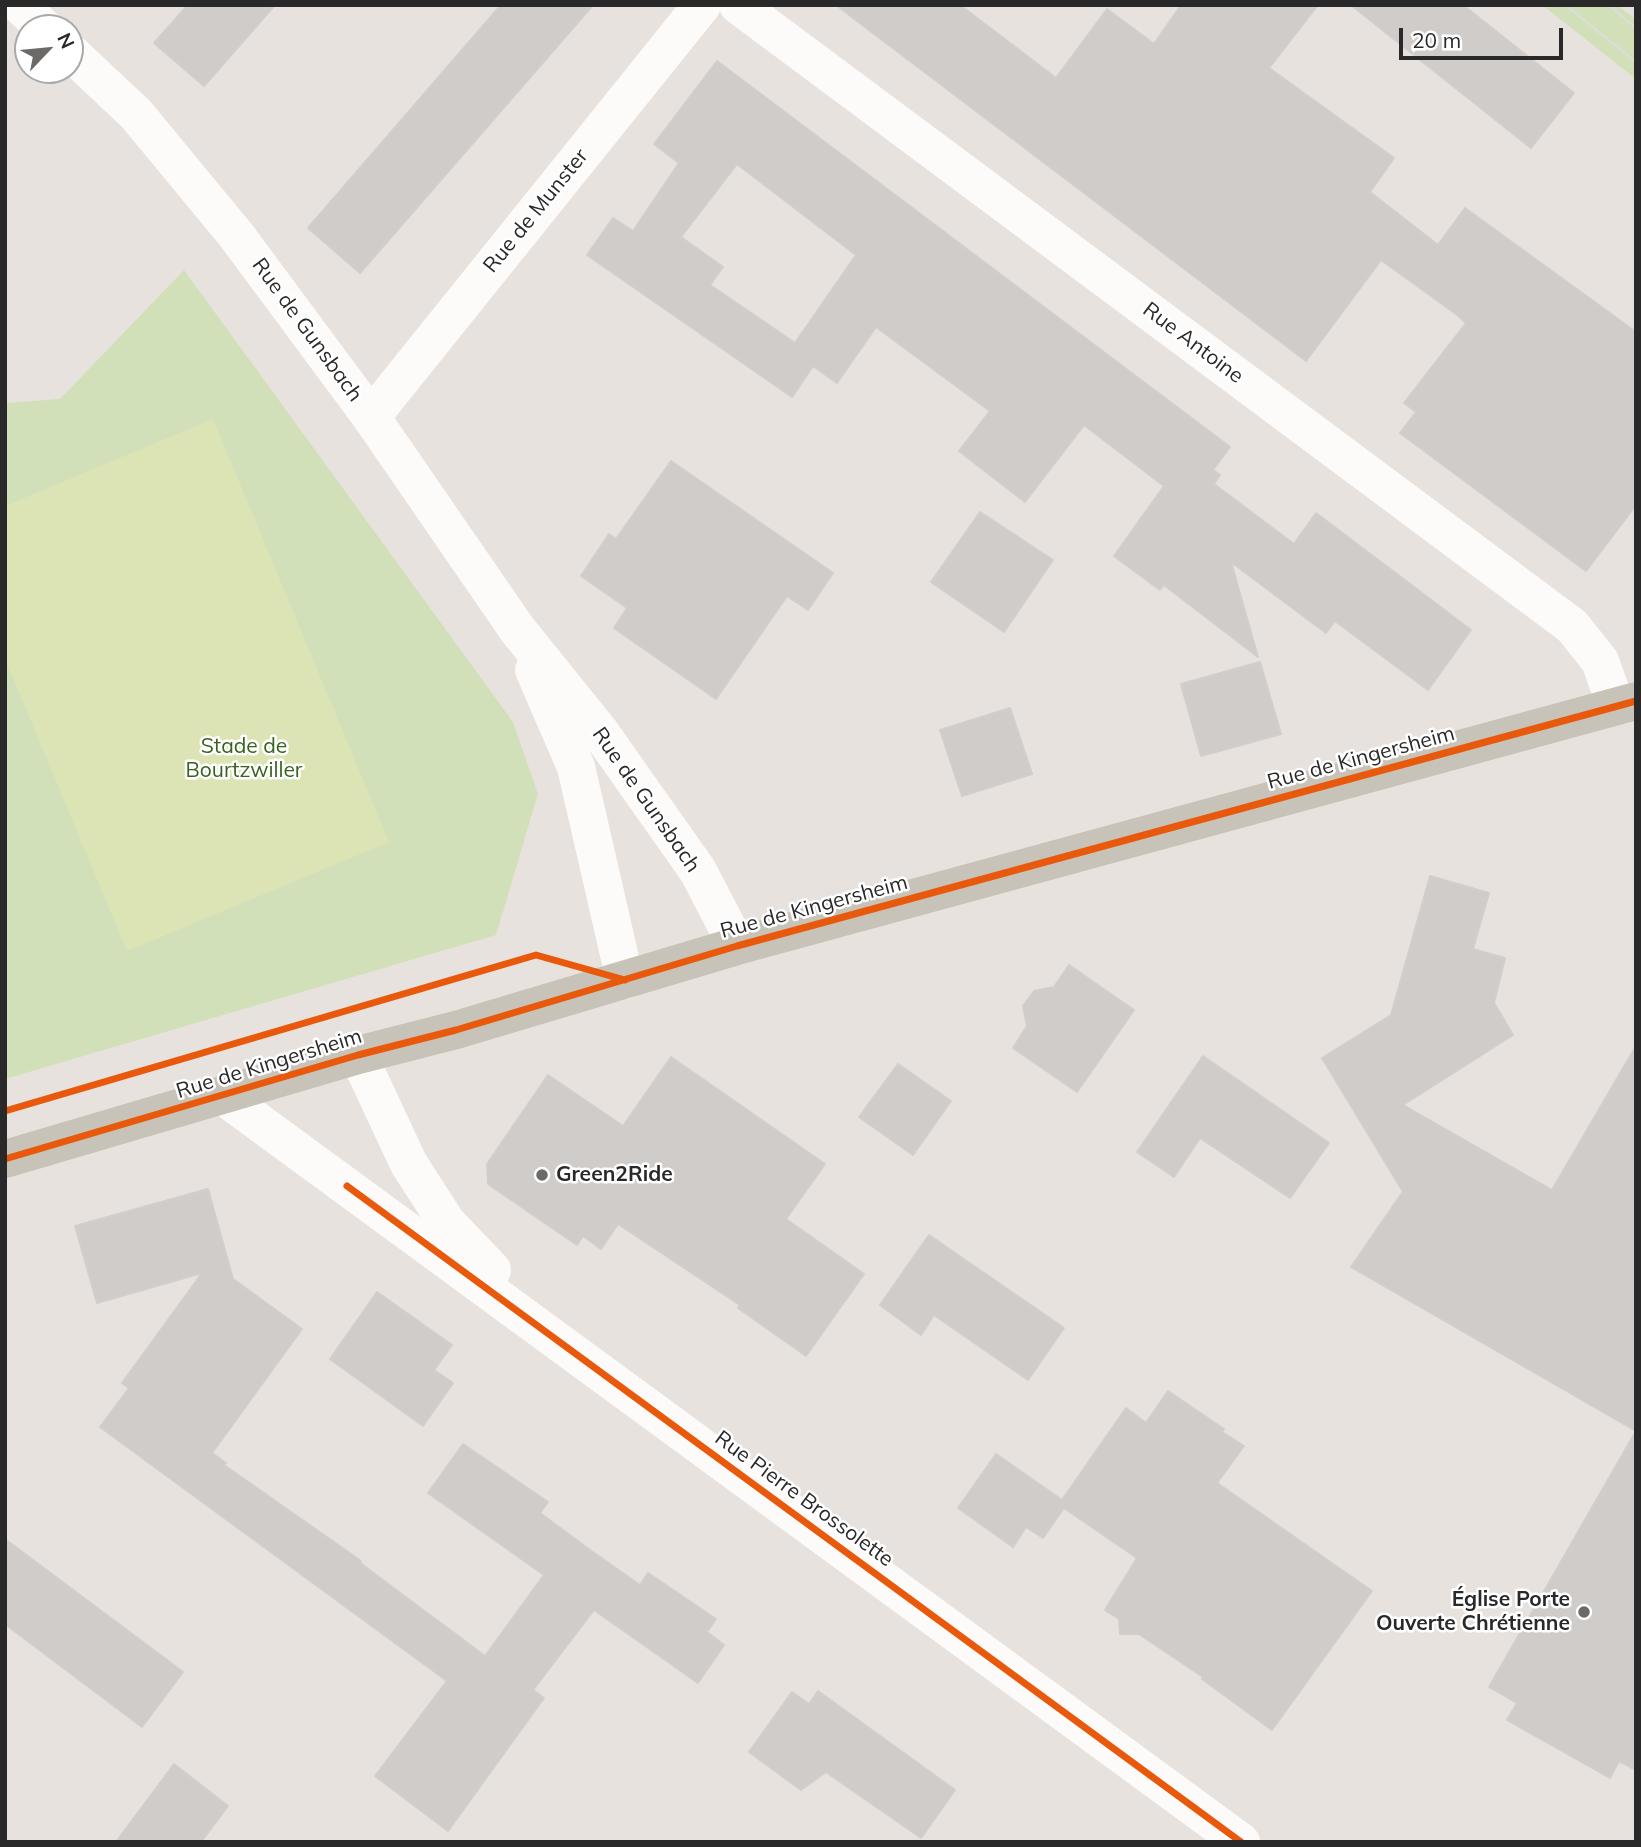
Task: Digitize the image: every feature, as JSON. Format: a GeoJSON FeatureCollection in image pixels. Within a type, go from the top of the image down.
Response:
{"type":"FeatureCollection","features":[{"type":"Feature","properties":{"kind":"main road","name":"Rue de Kingersheim"},"geometry":{"type":"LineString","coordinates":[[5,1159],[358,1055],[456,1030],[737,946],[1626,704]]}},
{"type":"Feature","properties":{"kind":"street","name":"Rue de Munster"},"geometry":{"type":"LineString","coordinates":[[371,417],[702,5]]}},
{"type":"Feature","properties":{"kind":"street","name":"Rue Antoine"},"geometry":{"type":"LineString","coordinates":[[738,5],[1572,626],[1600,661],[1626,704]]}},
{"type":"Feature","properties":{"kind":"street","name":"Rue de Gunsbach"},"geometry":{"type":"LineString","coordinates":[[84,65],[136,114],[236,235],[371,417],[517,629],[600,732],[690,861],[737,946]]}},
{"type":"Feature","properties":{"kind":"street","name":"Rue de Gunsbach"},"geometry":{"type":"LineString","coordinates":[[517,629],[576,768],[625,980]]}},
{"type":"Feature","properties":{"kind":"street","name":"Rue Pierre Brossolette"},"geometry":{"type":"LineString","coordinates":[[358,1055],[409,1164],[447,1223],[555,1338]]}},
{"type":"Feature","properties":{"kind":"street","name":"Rue Pierre Brossolette"},"geometry":{"type":"LineString","coordinates":[[223,1096],[1241,1842]]}},
{"type":"Feature","properties":{"kind":"green space"},"geometry":{"type":"Polygon","coordinates":[[[1542,5],[1617,5],[1636,19],[1636,79],[1542,5]]]}},
{"type":"Feature","properties":{"kind":"green space","name":"Stade de Bourtzwiller"},"geometry":{"type":"Polygon","coordinates":[[[184,270],[513,722],[538,794],[496,935],[5,1079],[5,403],[60,399],[184,270]]]}},
{"type":"Feature","properties":{"kind":"green space"},"geometry":{"type":"Polygon","coordinates":[[[213,419],[389,842],[127,951],[5,659],[5,506],[213,419]]]}},
{"type":"Feature","properties":{"kind":"building"},"geometry":{"type":"Polygon","coordinates":[[[188,5],[275,5],[204,86],[154,43],[188,5]]]}},
{"type":"Feature","properties":{"kind":"building"},"geometry":{"type":"Polygon","coordinates":[[[501,5],[593,5],[360,273],[308,228],[501,5]]]}},
{"type":"Feature","properties":{"kind":"building"},"geometry":{"type":"Polygon","coordinates":[[[836,5],[960,5],[1056,78],[1107,9],[1154,44],[1181,5],[1318,5],[1269,68],[1394,158],[1370,192],[1438,245],[1465,208],[1636,332],[1636,505],[1586,571],[1400,433],[1416,412],[1404,403],[1466,323],[1456,314],[1381,260],[1306,361],[836,5]]]}},
{"type":"Feature","properties":{"kind":"building"},"geometry":{"type":"Polygon","coordinates":[[[1351,5],[1463,5],[1574,93],[1531,148],[1351,5]]]}},
{"type":"Feature","properties":{"kind":"building"},"geometry":{"type":"Polygon","coordinates":[[[717,61],[1230,447],[1213,470],[1220,475],[1214,484],[1294,544],[1316,513],[1471,630],[1428,690],[1335,621],[1326,633],[1231,562],[1258,657],[1164,585],[1160,590],[1114,556],[1164,486],[1084,425],[1025,502],[959,451],[990,411],[876,327],[837,383],[813,366],[792,397],[587,255],[613,218],[633,231],[679,163],[654,144],[717,61]],[[737,164],[681,237],[723,267],[710,285],[795,343],[856,255],[737,164]]]}},
{"type":"Feature","properties":{"kind":"building"},"geometry":{"type":"Polygon","coordinates":[[[671,461],[833,573],[808,610],[787,596],[716,699],[614,628],[627,608],[581,576],[609,534],[616,539],[671,461]]]}},
{"type":"Feature","properties":{"kind":"building"},"geometry":{"type":"Polygon","coordinates":[[[980,512],[1053,560],[1004,632],[931,582],[980,512]]]}},
{"type":"Feature","properties":{"kind":"building"},"geometry":{"type":"Polygon","coordinates":[[[1260,662],[1281,734],[1201,756],[1181,684],[1260,662]]]}},
{"type":"Feature","properties":{"kind":"building"},"geometry":{"type":"Polygon","coordinates":[[[1010,708],[1032,774],[962,796],[940,730],[1010,708]]]}},
{"type":"Feature","properties":{"kind":"building"},"geometry":{"type":"Polygon","coordinates":[[[1430,876],[1489,893],[1473,949],[1505,958],[1494,1003],[1513,1035],[1403,1105],[1552,1190],[1636,1046],[1636,1431],[1351,1267],[1402,1193],[1405,1195],[1322,1058],[1391,1015],[1430,876]]]}},
{"type":"Feature","properties":{"kind":"building"},"geometry":{"type":"Polygon","coordinates":[[[1069,965],[1134,1010],[1077,1092],[1013,1048],[1027,1026],[1023,1006],[1034,991],[1054,987],[1069,965]]]}},
{"type":"Feature","properties":{"kind":"building"},"geometry":{"type":"Polygon","coordinates":[[[1203,1056],[1329,1143],[1290,1198],[1200,1138],[1174,1177],[1137,1152],[1203,1056]]]}},
{"type":"Feature","properties":{"kind":"building"},"geometry":{"type":"Polygon","coordinates":[[[671,1057],[825,1164],[786,1219],[864,1274],[806,1356],[738,1308],[740,1305],[618,1224],[601,1249],[583,1236],[577,1245],[488,1184],[487,1164],[548,1075],[623,1126],[671,1057]]]}},
{"type":"Feature","properties":{"kind":"building"},"geometry":{"type":"Polygon","coordinates":[[[898,1064],[951,1101],[913,1155],[859,1117],[898,1064]]]}},
{"type":"Feature","properties":{"kind":"building"},"geometry":{"type":"Polygon","coordinates":[[[208,1189],[233,1279],[302,1329],[212,1453],[226,1463],[224,1465],[361,1561],[360,1563],[485,1656],[544,1575],[428,1493],[463,1444],[548,1502],[540,1513],[640,1585],[648,1573],[716,1619],[707,1632],[724,1645],[698,1683],[594,1610],[533,1690],[544,1698],[448,1831],[375,1776],[447,1681],[100,1427],[129,1388],[122,1383],[202,1273],[97,1303],[75,1226],[208,1189]]]}},
{"type":"Feature","properties":{"kind":"building"},"geometry":{"type":"Polygon","coordinates":[[[929,1235],[1064,1328],[1028,1380],[934,1315],[921,1335],[880,1305],[929,1235]]]}},
{"type":"Feature","properties":{"kind":"building"},"geometry":{"type":"Polygon","coordinates":[[[377,1292],[452,1345],[434,1370],[453,1383],[423,1426],[330,1359],[377,1292]]]}},
{"type":"Feature","properties":{"kind":"building"},"geometry":{"type":"Polygon","coordinates":[[[1168,1391],[1244,1446],[1217,1483],[1372,1591],[1272,1730],[1202,1679],[1203,1677],[1139,1634],[1120,1634],[1119,1619],[1105,1610],[1137,1558],[1064,1508],[1043,1538],[1026,1527],[1013,1547],[958,1508],[996,1454],[1062,1500],[1126,1408],[1146,1423],[1168,1391]]]}},
{"type":"Feature","properties":{"kind":"building","name":"Église Porte Ouverte Chrétienne"},"geometry":{"type":"Polygon","coordinates":[[[1636,1431],[1636,1770],[1619,1761],[1610,1778],[1507,1720],[1517,1703],[1489,1687],[1636,1431]]]}},
{"type":"Feature","properties":{"kind":"building"},"geometry":{"type":"Polygon","coordinates":[[[5,1539],[183,1672],[142,1727],[5,1624],[5,1539]]]}},
{"type":"Feature","properties":{"kind":"building"},"geometry":{"type":"Polygon","coordinates":[[[818,1691],[955,1790],[921,1838],[826,1772],[801,1790],[749,1752],[792,1692],[809,1704],[818,1691]]]}},
{"type":"Feature","properties":{"kind":"building"},"geometry":{"type":"Polygon","coordinates":[[[174,1764],[228,1806],[201,1842],[116,1842],[174,1764]]]}},
{"type":"Feature","properties":{"kind":"tram line"},"geometry":{"type":"LineString","coordinates":[[1565,5],[1636,62]]}},
{"type":"Feature","properties":{"kind":"tram line"},"geometry":{"type":"LineString","coordinates":[[1608,5],[1636,28]]}},
{"type":"Feature","properties":{"kind":"cycle path"},"geometry":{"type":"LineString","coordinates":[[5,1159],[358,1055],[456,1030],[737,946],[1636,701]]}},
{"type":"Feature","properties":{"kind":"cycle path"},"geometry":{"type":"LineString","coordinates":[[5,1111],[536,955],[625,980]]}},
{"type":"Feature","properties":{"kind":"cycle path"},"geometry":{"type":"LineString","coordinates":[[347,1186],[1241,1842]]}},
{"type":"Feature","properties":{"kind":"place","name":"Green2Ride"},"geometry":{"type":"Point","coordinates":[542,1175]}},
{"type":"Feature","properties":{"kind":"place","name":"Église Porte Ouverte Chrétienne"},"geometry":{"type":"Point","coordinates":[1584,1612]}}]}
